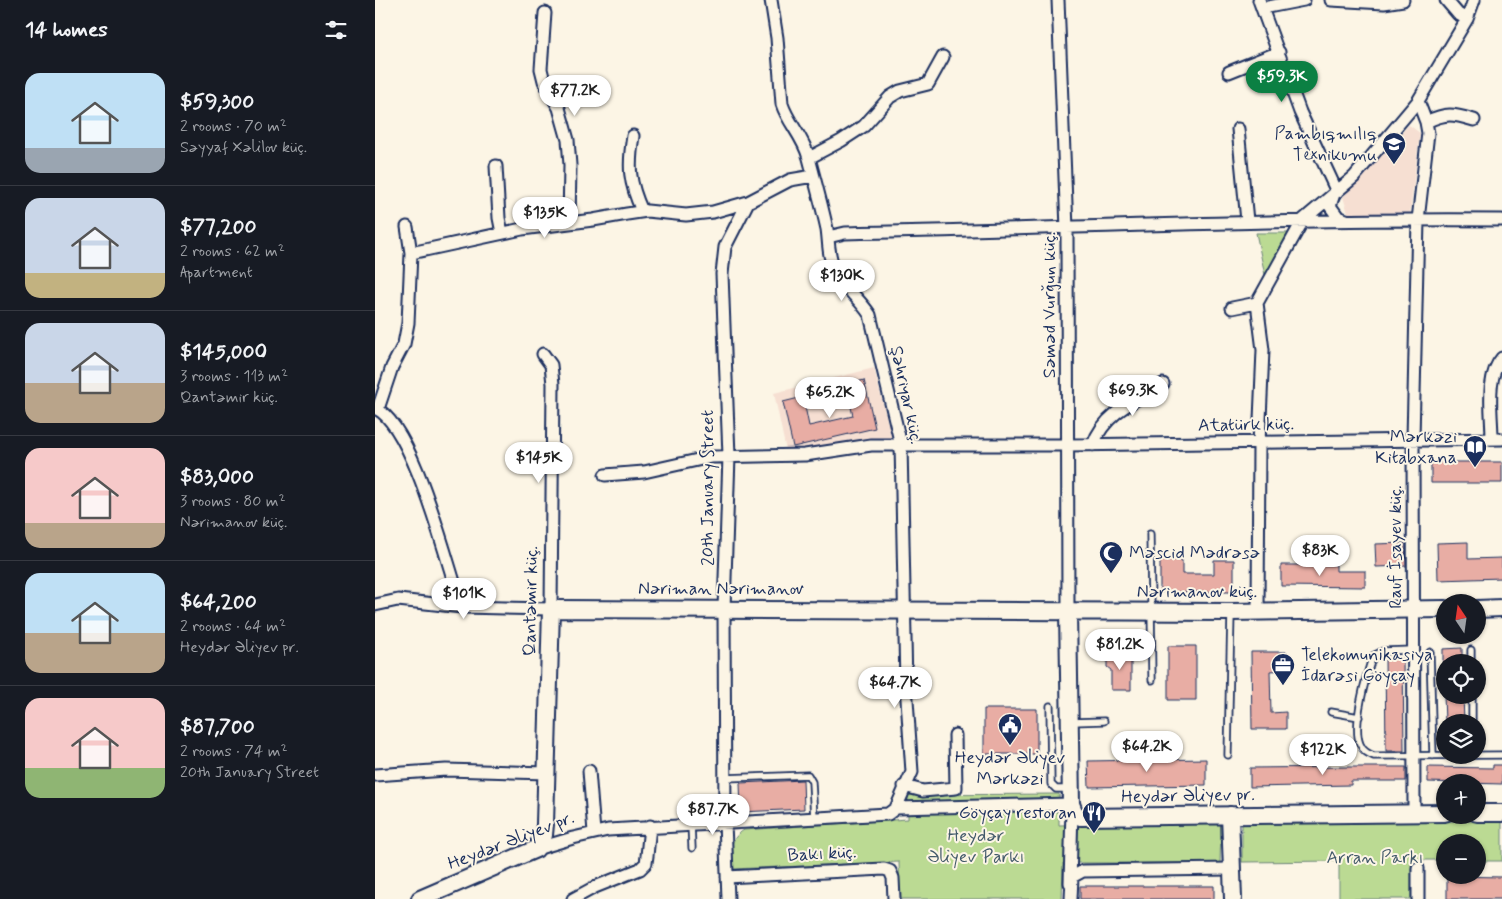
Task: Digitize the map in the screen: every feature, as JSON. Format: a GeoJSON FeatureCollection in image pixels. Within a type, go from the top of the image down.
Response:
{"type":"FeatureCollection","features":[{"type":"Feature","properties":{"kind":"main road"},"geometry":{"type":"LineString","coordinates":[[1486,609],[1502,608]]}},
{"type":"Feature","properties":{"kind":"main road","name":"Nəriman Nərimanov"},"geometry":{"type":"LineString","coordinates":[[551,609],[1068,611]]}},
{"type":"Feature","properties":{"kind":"main road","name":"Qantəmir küç."},"geometry":{"type":"LineString","coordinates":[[536,849],[541,842],[544,830],[551,609]]}},
{"type":"Feature","properties":{"kind":"main road","name":"Nərimanov küç."},"geometry":{"type":"LineString","coordinates":[[1068,611],[1258,612],[1436,610]]}},
{"type":"Feature","properties":{"kind":"main road"},"geometry":{"type":"LineString","coordinates":[[1068,611],[1069,722],[1073,805]]}},
{"type":"Feature","properties":{"kind":"main road","name":"Heydər Əliyev pr."},"geometry":{"type":"LineString","coordinates":[[1073,805],[1230,815],[1436,814]]}},
{"type":"Feature","properties":{"kind":"main road"},"geometry":{"type":"LineString","coordinates":[[1486,813],[1502,813]]}},
{"type":"Feature","properties":{"kind":"main road"},"geometry":{"type":"LineString","coordinates":[[1230,815],[1233,899]]}},
{"type":"Feature","properties":{"kind":"main road","name":"Heydər Əliyev pr."},"geometry":{"type":"LineString","coordinates":[[420,899],[536,849]]}},
{"type":"Feature","properties":{"kind":"street","name":"Şəhriyar küç."},"geometry":{"type":"LineString","coordinates":[[771,0],[777,38],[782,104],[785,113],[802,139],[809,158],[828,237],[829,255],[841,281],[870,315],[901,445],[906,685],[912,772],[892,811]]}},
{"type":"Feature","properties":{"kind":"street","name":"Səməd Vurğun küç."},"geometry":{"type":"LineString","coordinates":[[1058,0],[1067,229],[1068,611]]}},
{"type":"Feature","properties":{"kind":"street"},"geometry":{"type":"LineString","coordinates":[[1304,0],[1261,4],[1299,112],[1336,193],[1330,206],[1338,217],[1347,220]]}},
{"type":"Feature","properties":{"kind":"street"},"geometry":{"type":"LineString","coordinates":[[1331,0],[1384,3],[1403,0]]}},
{"type":"Feature","properties":{"kind":"street"},"geometry":{"type":"LineString","coordinates":[[1445,0],[1458,14],[1467,19]]}},
{"type":"Feature","properties":{"kind":"street"},"geometry":{"type":"LineString","coordinates":[[1258,612],[1259,443],[1263,350],[1257,303],[1303,220],[1354,177],[1417,101],[1467,19],[1474,0]]}},
{"type":"Feature","properties":{"kind":"street"},"geometry":{"type":"LineString","coordinates":[[545,13],[541,68],[544,81],[559,108],[568,140],[570,165],[569,223]]}},
{"type":"Feature","properties":{"kind":"street"},"geometry":{"type":"LineString","coordinates":[[1229,72],[1279,52]]}},
{"type":"Feature","properties":{"kind":"street"},"geometry":{"type":"LineString","coordinates":[[809,158],[864,126],[890,97],[900,91],[928,84],[943,57]]}},
{"type":"Feature","properties":{"kind":"street"},"geometry":{"type":"LineString","coordinates":[[1417,101],[1426,122],[1441,115],[1452,114],[1474,120]]}},
{"type":"Feature","properties":{"kind":"street","name":"Rauf İsayev küç."},"geometry":{"type":"LineString","coordinates":[[1414,814],[1413,439],[1418,220],[1427,158],[1426,122]]}},
{"type":"Feature","properties":{"kind":"street"},"geometry":{"type":"LineString","coordinates":[[1238,129],[1247,221]]}},
{"type":"Feature","properties":{"kind":"street"},"geometry":{"type":"LineString","coordinates":[[633,136],[629,171],[633,191],[642,211]]}},
{"type":"Feature","properties":{"kind":"street"},"geometry":{"type":"LineString","coordinates":[[496,166],[499,218],[502,233]]}},
{"type":"Feature","properties":{"kind":"street"},"geometry":{"type":"LineString","coordinates":[[411,253],[502,233],[642,211],[686,215],[713,212],[748,202],[777,186],[813,176]]}},
{"type":"Feature","properties":{"kind":"street","name":"20th January Street"},"geometry":{"type":"LineString","coordinates":[[728,899],[725,822],[724,609],[729,456],[722,274],[725,248],[748,202]]}},
{"type":"Feature","properties":{"kind":"street"},"geometry":{"type":"LineString","coordinates":[[828,237],[845,233],[1067,229],[1247,221],[1502,220]]}},
{"type":"Feature","properties":{"kind":"street"},"geometry":{"type":"LineString","coordinates":[[407,227],[411,253],[404,344],[392,367],[377,408],[391,422],[413,460],[427,494],[448,569],[462,607]]}},
{"type":"Feature","properties":{"kind":"street"},"geometry":{"type":"LineString","coordinates":[[1233,308],[1257,303]]}},
{"type":"Feature","properties":{"kind":"street","name":"Qantəmir küç."},"geometry":{"type":"LineString","coordinates":[[543,354],[551,365],[553,384],[551,609]]}},
{"type":"Feature","properties":{"kind":"street"},"geometry":{"type":"LineString","coordinates":[[1497,439],[1492,379],[1495,366],[1502,358]]}},
{"type":"Feature","properties":{"kind":"street"},"geometry":{"type":"LineString","coordinates":[[1093,445],[1102,426],[1117,411],[1163,384]]}},
{"type":"Feature","properties":{"kind":"street","name":"Atatürk küç."},"geometry":{"type":"LineString","coordinates":[[605,475],[629,474],[711,457],[805,455],[871,445],[1093,445],[1497,439]]}},
{"type":"Feature","properties":{"kind":"street","name":"Nəriman Nərimanov"},"geometry":{"type":"LineString","coordinates":[[375,604],[409,600],[462,607],[551,609]]}},
{"type":"Feature","properties":{"kind":"street"},"geometry":{"type":"LineString","coordinates":[[904,786],[923,791],[956,788],[955,735]]}},
{"type":"Feature","properties":{"kind":"street"},"geometry":{"type":"LineString","coordinates":[[375,774],[446,770],[547,773]]}},
{"type":"Feature","properties":{"kind":"street"},"geometry":{"type":"LineString","coordinates":[[589,771],[594,832]]}},
{"type":"Feature","properties":{"kind":"street"},"geometry":{"type":"LineString","coordinates":[[1071,899],[1073,805]]}},
{"type":"Feature","properties":{"kind":"street","name":"Heydər Əliyev pr."},"geometry":{"type":"LineString","coordinates":[[536,849],[594,832],[650,826],[814,818],[892,811],[1073,805]]}},
{"type":"Feature","properties":{"kind":"street"},"geometry":{"type":"LineString","coordinates":[[573,899],[595,887],[640,869],[646,863],[650,826]]}},
{"type":"Feature","properties":{"kind":"street"},"geometry":{"type":"LineString","coordinates":[[1418,868],[1418,899]]}},
{"type":"Feature","properties":{"kind":"street","name":"Bakı küç."},"geometry":{"type":"LineString","coordinates":[[727,877],[885,869],[890,871],[893,878],[894,899]]}},
{"type":"Feature","properties":{"kind":"street"},"geometry":{"type":"LineString","coordinates":[[1071,883],[1072,877],[1083,871],[1231,869]]}},
{"type":"Feature","properties":{"kind":"lane"},"geometry":{"type":"LineString","coordinates":[[1150,534],[1152,680]]}},
{"type":"Feature","properties":{"kind":"lane"},"geometry":{"type":"LineString","coordinates":[[1228,755],[1231,612]]}},
{"type":"Feature","properties":{"kind":"lane"},"geometry":{"type":"LineString","coordinates":[[1414,650],[1383,651],[1373,656],[1359,717],[1359,742],[1365,752],[1374,756],[1436,756]]}},
{"type":"Feature","properties":{"kind":"lane"},"geometry":{"type":"LineString","coordinates":[[1431,652],[1433,756]]}},
{"type":"Feature","properties":{"kind":"lane"},"geometry":{"type":"LineString","coordinates":[[1050,706],[1051,784],[1073,805]]}},
{"type":"Feature","properties":{"kind":"lane"},"geometry":{"type":"LineString","coordinates":[[1331,712],[1359,717]]}},
{"type":"Feature","properties":{"kind":"lane"},"geometry":{"type":"LineString","coordinates":[[1069,722],[1104,722]]}},
{"type":"Feature","properties":{"kind":"lane"},"geometry":{"type":"LineString","coordinates":[[1486,755],[1502,755]]}},
{"type":"Feature","properties":{"kind":"lane"},"geometry":{"type":"LineString","coordinates":[[725,778],[808,775],[812,782],[814,818]]}},
{"type":"Feature","properties":{"kind":"lane"},"geometry":{"type":"LineString","coordinates":[[691,824],[692,848]]}},
{"type":"Feature","properties":{"kind":"shaded area","name":"Pambıqmılıq Texnikumu"},"geometry":{"type":"Polygon","coordinates":[[[1409,125],[1420,133],[1410,213],[1348,213],[1343,197],[1409,125]]]}},
{"type":"Feature","properties":{"kind":"shaded area"},"geometry":{"type":"Polygon","coordinates":[[[874,368],[892,439],[786,451],[774,393],[874,368]]]}},
{"type":"Feature","properties":{"kind":"green space"},"geometry":{"type":"Polygon","coordinates":[[[1256,233],[1289,233],[1265,275],[1256,233]]]}},
{"type":"Feature","properties":{"kind":"green space","name":"Heydər Əliyev Parkı"},"geometry":{"type":"Polygon","coordinates":[[[1059,794],[1059,825],[1221,822],[1220,863],[1063,863],[1062,899],[900,899],[899,862],[731,869],[731,847],[735,838],[744,830],[908,819],[908,795],[1059,794]]]}},
{"type":"Feature","properties":{"kind":"green space","name":"Arran Parkı"},"geometry":{"type":"Polygon","coordinates":[[[1486,821],[1502,821],[1502,861],[1486,861],[1486,834],[1436,834],[1436,860],[1411,860],[1411,899],[1339,899],[1339,861],[1242,862],[1242,823],[1436,822],[1436,824],[1486,824],[1486,821]]]}},
{"type":"Feature","properties":{"kind":"building"},"geometry":{"type":"Polygon","coordinates":[[[864,380],[875,428],[793,447],[783,402],[803,397],[809,426],[853,416],[846,385],[864,380]]]}},
{"type":"Feature","properties":{"kind":"building"},"geometry":{"type":"Polygon","coordinates":[[[1431,462],[1502,462],[1502,483],[1431,483],[1431,462]]]}},
{"type":"Feature","properties":{"kind":"building"},"geometry":{"type":"Polygon","coordinates":[[[1468,542],[1468,559],[1502,558],[1502,578],[1438,580],[1437,543],[1468,542]]]}},
{"type":"Feature","properties":{"kind":"building"},"geometry":{"type":"Polygon","coordinates":[[[1405,543],[1406,566],[1376,567],[1375,544],[1405,543]]]}},
{"type":"Feature","properties":{"kind":"building"},"geometry":{"type":"Polygon","coordinates":[[[1160,560],[1182,560],[1182,574],[1214,574],[1214,560],[1234,560],[1234,592],[1160,592],[1160,560]]]}},
{"type":"Feature","properties":{"kind":"building"},"geometry":{"type":"Polygon","coordinates":[[[1281,565],[1336,565],[1336,571],[1365,571],[1365,587],[1281,586],[1281,565]]]}},
{"type":"Feature","properties":{"kind":"building"},"geometry":{"type":"Polygon","coordinates":[[[1168,646],[1196,646],[1196,700],[1168,700],[1168,646]]]}},
{"type":"Feature","properties":{"kind":"building"},"geometry":{"type":"Polygon","coordinates":[[[1462,648],[1462,654],[1443,654],[1443,649],[1462,648]]]}},
{"type":"Feature","properties":{"kind":"building"},"geometry":{"type":"Polygon","coordinates":[[[1251,652],[1286,652],[1286,670],[1270,671],[1271,713],[1286,712],[1286,729],[1252,729],[1251,652]]]}},
{"type":"Feature","properties":{"kind":"building"},"geometry":{"type":"Polygon","coordinates":[[[1111,654],[1131,654],[1131,690],[1111,690],[1111,670],[1107,667],[1107,659],[1111,654]]]}},
{"type":"Feature","properties":{"kind":"building"},"geometry":{"type":"Polygon","coordinates":[[[1385,658],[1403,658],[1404,751],[1386,751],[1385,658]]]}},
{"type":"Feature","properties":{"kind":"building"},"geometry":{"type":"Polygon","coordinates":[[[1444,704],[1463,704],[1464,714],[1445,714],[1444,704]]]}},
{"type":"Feature","properties":{"kind":"building"},"geometry":{"type":"Polygon","coordinates":[[[984,709],[1037,709],[1037,754],[984,754],[984,709]]]}},
{"type":"Feature","properties":{"kind":"building"},"geometry":{"type":"Polygon","coordinates":[[[1206,759],[1206,785],[1089,787],[1088,761],[1206,759]]]}},
{"type":"Feature","properties":{"kind":"building"},"geometry":{"type":"Polygon","coordinates":[[[1493,765],[1502,765],[1502,784],[1486,784],[1486,774],[1436,774],[1436,782],[1428,782],[1428,767],[1493,768],[1493,765]]]}},
{"type":"Feature","properties":{"kind":"building"},"geometry":{"type":"Polygon","coordinates":[[[1406,767],[1406,781],[1351,781],[1351,785],[1250,787],[1250,768],[1406,767]]]}},
{"type":"Feature","properties":{"kind":"building"},"geometry":{"type":"Polygon","coordinates":[[[803,780],[804,809],[741,812],[740,783],[803,780]]]}},
{"type":"Feature","properties":{"kind":"building"},"geometry":{"type":"Polygon","coordinates":[[[1486,877],[1502,877],[1502,899],[1447,899],[1447,884],[1486,884],[1486,877]]]}},
{"type":"Feature","properties":{"kind":"building"},"geometry":{"type":"Polygon","coordinates":[[[1080,886],[1214,886],[1214,899],[1080,899],[1080,886]]]}},
{"type":"Feature","properties":{"kind":"place","name":"Pambıqmılıq Texnikumu"},"geometry":{"type":"Point","coordinates":[1394,165]}},
{"type":"Feature","properties":{"kind":"place","name":"Mərkəzi Kitabxana"},"geometry":{"type":"Point","coordinates":[1475,468]}},
{"type":"Feature","properties":{"kind":"place","name":"Məscid Mədrəsə"},"geometry":{"type":"Point","coordinates":[1111,574]}},
{"type":"Feature","properties":{"kind":"place","name":"Telekomunikasiya İdarəsi Göyçay"},"geometry":{"type":"Point","coordinates":[1283,686]}},
{"type":"Feature","properties":{"kind":"place","name":"Heydər Əliyev Mərkəzi"},"geometry":{"type":"Point","coordinates":[1010,746]}},
{"type":"Feature","properties":{"kind":"place","name":"Göyçay restoran"},"geometry":{"type":"Point","coordinates":[1094,834]}}]}
